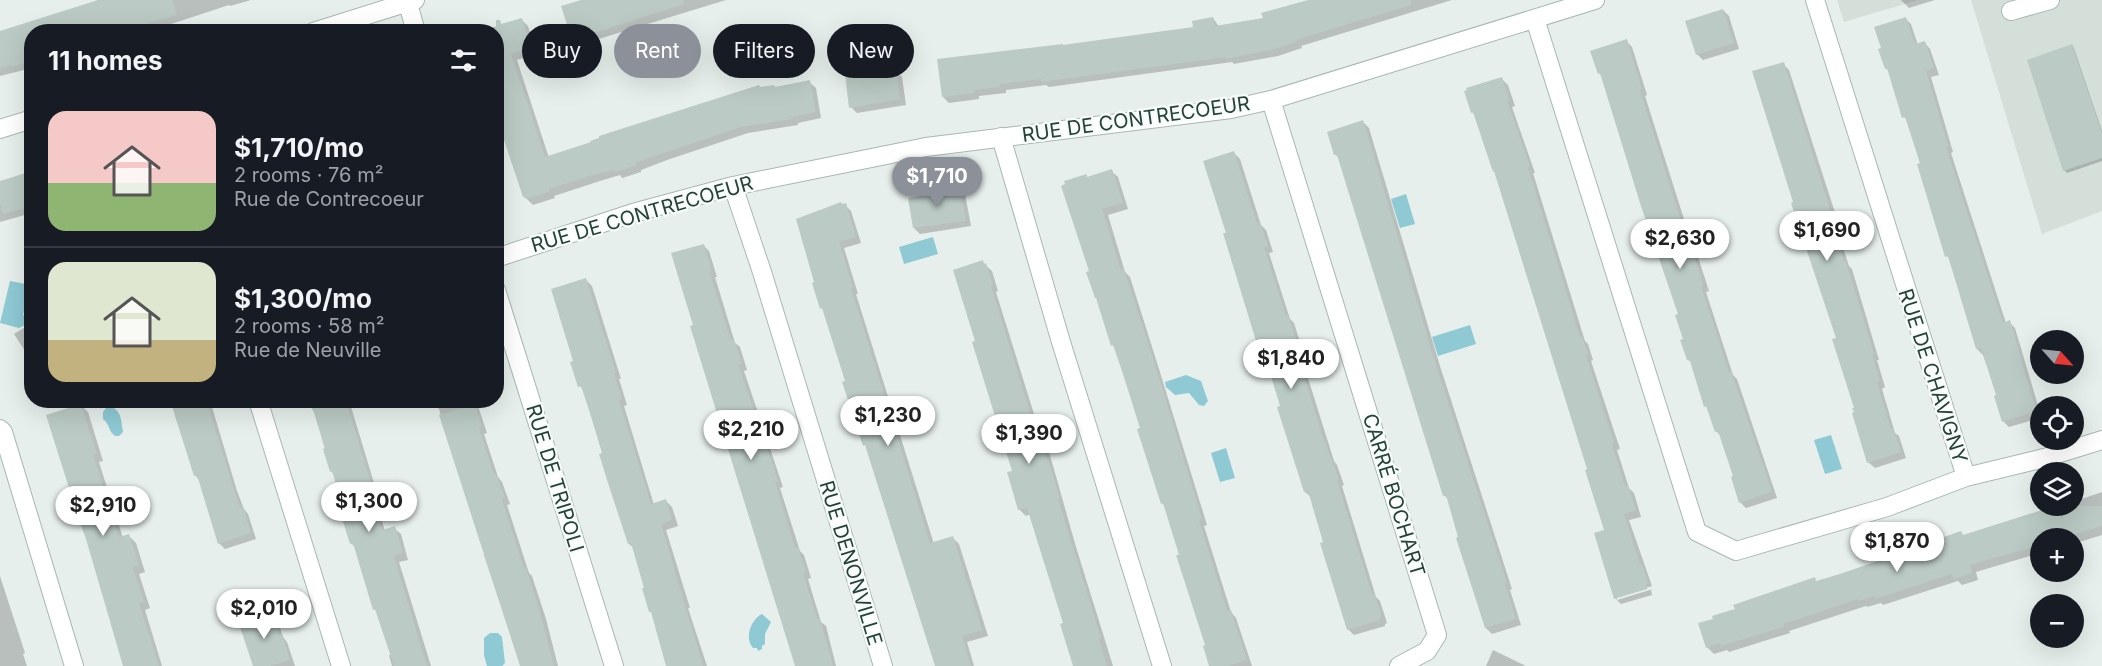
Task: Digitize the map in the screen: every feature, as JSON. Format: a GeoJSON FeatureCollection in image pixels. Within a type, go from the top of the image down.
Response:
{"type":"FeatureCollection","features":[{"type":"Feature","properties":{"kind":"street","name":"RUE DE CONTRECOEUR"},"geometry":{"type":"LineString","coordinates":[[504,255],[622,216],[733,186],[926,147],[1231,109],[1271,100],[1595,0]]}},
{"type":"Feature","properties":{"kind":"street","name":"RUE DE CHAVIGNY"},"geometry":{"type":"LineString","coordinates":[[1815,0],[1966,477]]}},
{"type":"Feature","properties":{"kind":"street"},"geometry":{"type":"LineString","coordinates":[[2011,11],[2050,0]]}},
{"type":"Feature","properties":{"kind":"street"},"geometry":{"type":"LineString","coordinates":[[339,24],[410,1],[414,24]]}},
{"type":"Feature","properties":{"kind":"street"},"geometry":{"type":"LineString","coordinates":[[1535,19],[1697,532],[1737,551],[1887,507],[1966,477],[2044,458],[2102,440]]}},
{"type":"Feature","properties":{"kind":"street","name":"CARRÉ BOCHART"},"geometry":{"type":"LineString","coordinates":[[1271,100],[1437,635],[1427,651],[1399,666]]}},
{"type":"Feature","properties":{"kind":"street"},"geometry":{"type":"LineString","coordinates":[[0,129],[24,122]]}},
{"type":"Feature","properties":{"kind":"street"},"geometry":{"type":"LineString","coordinates":[[1001,137],[1061,342],[1162,666]]}},
{"type":"Feature","properties":{"kind":"street","name":"RUE DENONVILLE"},"geometry":{"type":"LineString","coordinates":[[733,186],[762,272],[883,666]]}},
{"type":"Feature","properties":{"kind":"street","name":"RUE DE TRIPOLI"},"geometry":{"type":"LineString","coordinates":[[504,315],[614,666]]}},
{"type":"Feature","properties":{"kind":"street"},"geometry":{"type":"LineString","coordinates":[[260,408],[341,666]]}},
{"type":"Feature","properties":{"kind":"street"},"geometry":{"type":"LineString","coordinates":[[0,429],[3,432],[74,666]]}},
{"type":"Feature","properties":{"kind":"shaded area"},"geometry":{"type":"Polygon","coordinates":[[[1837,0],[1918,0],[1844,22],[1837,0]]]}},
{"type":"Feature","properties":{"kind":"shaded area"},"geometry":{"type":"Polygon","coordinates":[[[1971,0],[2102,0],[2102,211],[2042,234],[1971,0]]]}},
{"type":"Feature","properties":{"kind":"water"},"geometry":{"type":"Polygon","coordinates":[[[1406,194],[1415,224],[1400,228],[1391,199],[1406,194]]]}},
{"type":"Feature","properties":{"kind":"water"},"geometry":{"type":"Polygon","coordinates":[[[933,237],[938,254],[904,264],[899,247],[933,237]]]}},
{"type":"Feature","properties":{"kind":"water"},"geometry":{"type":"Polygon","coordinates":[[[10,281],[24,284],[24,326],[19,328],[0,323],[10,281]]]}},
{"type":"Feature","properties":{"kind":"water"},"geometry":{"type":"Polygon","coordinates":[[[1470,325],[1476,344],[1438,356],[1432,337],[1470,325]]]}},
{"type":"Feature","properties":{"kind":"water"},"geometry":{"type":"Polygon","coordinates":[[[1186,375],[1201,381],[1208,401],[1204,406],[1199,405],[1189,393],[1175,395],[1166,387],[1165,382],[1186,375]]]}},
{"type":"Feature","properties":{"kind":"water"},"geometry":{"type":"Polygon","coordinates":[[[106,408],[114,408],[118,411],[123,432],[119,436],[113,434],[103,419],[103,412],[106,408]]]}},
{"type":"Feature","properties":{"kind":"water"},"geometry":{"type":"Polygon","coordinates":[[[1831,435],[1842,469],[1825,474],[1814,440],[1831,435]]]}},
{"type":"Feature","properties":{"kind":"water"},"geometry":{"type":"Polygon","coordinates":[[[1226,448],[1235,478],[1220,482],[1211,453],[1226,448]]]}},
{"type":"Feature","properties":{"kind":"water"},"geometry":{"type":"Polygon","coordinates":[[[762,614],[771,622],[765,634],[765,644],[758,651],[750,644],[749,634],[752,624],[762,614]]]}},
{"type":"Feature","properties":{"kind":"water"},"geometry":{"type":"Polygon","coordinates":[[[490,633],[498,633],[502,637],[505,663],[502,666],[487,666],[484,655],[484,638],[490,633]]]}},
{"type":"Feature","properties":{"kind":"building"},"geometry":{"type":"Polygon","coordinates":[[[98,0],[172,0],[177,15],[146,24],[24,24],[24,63],[0,68],[0,31],[98,0]]]}},
{"type":"Feature","properties":{"kind":"building"},"geometry":{"type":"Polygon","coordinates":[[[581,0],[683,0],[684,4],[622,24],[614,24],[614,26],[602,30],[602,24],[567,24],[561,6],[581,0]]]}},
{"type":"Feature","properties":{"kind":"building"},"geometry":{"type":"Polygon","coordinates":[[[1308,0],[1411,0],[1411,5],[1296,40],[1297,42],[1271,50],[1226,59],[1226,57],[1041,82],[1041,79],[1000,84],[1001,87],[942,97],[937,59],[1193,27],[1192,21],[1213,17],[1215,26],[1263,18],[1261,13],[1308,0]]]}},
{"type":"Feature","properties":{"kind":"building"},"geometry":{"type":"Polygon","coordinates":[[[1723,9],[1734,43],[1696,55],[1685,21],[1723,9]]]}},
{"type":"Feature","properties":{"kind":"building"},"geometry":{"type":"Polygon","coordinates":[[[1906,17],[1915,44],[1925,41],[1934,68],[1926,71],[1948,146],[1946,147],[2003,323],[2010,320],[2032,396],[2030,413],[2002,422],[1981,348],[1976,349],[1948,256],[1945,257],[1917,164],[1920,163],[1905,117],[1902,118],[1887,68],[1885,69],[1878,49],[1881,48],[1874,27],[1906,17]]]}},
{"type":"Feature","properties":{"kind":"building"},"geometry":{"type":"Polygon","coordinates":[[[522,18],[522,51],[511,54],[545,157],[591,142],[599,136],[759,85],[760,87],[774,85],[775,87],[810,80],[816,112],[792,117],[793,119],[741,127],[635,163],[636,166],[593,175],[526,199],[523,197],[504,140],[504,24],[501,24],[522,18]]]}},
{"type":"Feature","properties":{"kind":"building"},"geometry":{"type":"Polygon","coordinates":[[[1627,39],[1642,89],[1640,90],[1703,285],[1701,286],[1772,492],[1739,503],[1731,477],[1733,476],[1718,431],[1715,432],[1706,406],[1704,407],[1690,361],[1687,360],[1680,340],[1683,339],[1675,315],[1678,314],[1640,203],[1600,73],[1598,74],[1590,51],[1627,39]]]}},
{"type":"Feature","properties":{"kind":"building"},"geometry":{"type":"Polygon","coordinates":[[[2072,44],[2102,133],[2102,158],[2063,171],[2027,60],[2072,44]]]}},
{"type":"Feature","properties":{"kind":"building"},"geometry":{"type":"Polygon","coordinates":[[[1784,62],[1874,354],[1872,354],[1880,381],[1877,382],[1891,429],[1893,428],[1901,452],[1867,463],[1852,413],[1854,412],[1852,408],[1854,408],[1832,339],[1836,338],[1791,203],[1793,202],[1752,71],[1784,62]]]}},
{"type":"Feature","properties":{"kind":"building"},"geometry":{"type":"Polygon","coordinates":[[[1502,77],[1509,100],[1507,101],[1530,166],[1528,167],[1580,337],[1582,336],[1588,354],[1586,355],[1614,443],[1612,444],[1625,486],[1628,485],[1636,510],[1624,514],[1648,583],[1646,584],[1647,589],[1614,599],[1594,533],[1604,530],[1585,470],[1587,469],[1494,171],[1464,91],[1467,90],[1466,88],[1502,77]]]}},
{"type":"Feature","properties":{"kind":"building"},"geometry":{"type":"Polygon","coordinates":[[[845,78],[898,78],[900,99],[849,108],[845,78]]]}},
{"type":"Feature","properties":{"kind":"building"},"geometry":{"type":"Polygon","coordinates":[[[1363,120],[1434,359],[1507,583],[1505,584],[1516,619],[1485,628],[1456,538],[1458,537],[1446,495],[1443,496],[1337,155],[1334,155],[1327,132],[1363,120]]]}},
{"type":"Feature","properties":{"kind":"building"},"geometry":{"type":"Polygon","coordinates":[[[1234,151],[1257,223],[1260,222],[1268,246],[1264,247],[1286,316],[1288,315],[1296,339],[1293,340],[1321,432],[1339,479],[1337,480],[1372,594],[1374,593],[1382,617],[1380,620],[1347,630],[1320,543],[1323,542],[1308,491],[1304,492],[1277,407],[1280,406],[1264,353],[1260,354],[1203,161],[1234,151]]]}},
{"type":"Feature","properties":{"kind":"building"},"geometry":{"type":"Polygon","coordinates":[[[1112,169],[1123,203],[1102,209],[1154,361],[1227,611],[1231,610],[1247,660],[1228,666],[1209,666],[1203,646],[1205,645],[1176,555],[1179,555],[1137,429],[1140,428],[1086,272],[1089,271],[1061,186],[1065,184],[1064,181],[1112,169]]]}},
{"type":"Feature","properties":{"kind":"building"},"geometry":{"type":"Polygon","coordinates":[[[24,174],[24,208],[3,214],[0,204],[0,181],[24,174]]]}},
{"type":"Feature","properties":{"kind":"building"},"geometry":{"type":"Polygon","coordinates":[[[959,187],[966,221],[913,228],[908,198],[959,187]]]}},
{"type":"Feature","properties":{"kind":"building"},"geometry":{"type":"Polygon","coordinates":[[[841,202],[846,203],[856,237],[839,242],[853,287],[851,288],[930,543],[953,536],[982,630],[962,636],[971,666],[935,666],[865,445],[863,446],[842,382],[845,381],[822,308],[820,309],[812,283],[814,282],[796,219],[841,202]]]}},
{"type":"Feature","properties":{"kind":"building"},"geometry":{"type":"Polygon","coordinates":[[[704,244],[712,271],[709,271],[731,340],[734,340],[742,364],[738,365],[778,481],[775,482],[795,548],[798,547],[806,572],[803,573],[817,619],[820,618],[833,666],[795,666],[690,326],[693,325],[671,253],[704,244]]]}},
{"type":"Feature","properties":{"kind":"building"},"geometry":{"type":"Polygon","coordinates":[[[983,260],[993,285],[991,286],[1035,428],[1038,427],[1060,498],[1058,499],[1101,638],[1099,639],[1107,666],[1073,666],[1060,624],[1063,623],[1027,508],[1018,510],[1007,472],[1012,471],[972,342],[975,341],[953,270],[983,260]]]}},
{"type":"Feature","properties":{"kind":"building"},"geometry":{"type":"Polygon","coordinates":[[[586,278],[616,373],[614,373],[622,399],[619,400],[651,504],[666,499],[672,520],[661,524],[703,666],[666,666],[631,543],[628,544],[599,454],[602,453],[589,410],[570,362],[573,361],[551,289],[586,278]]]}},
{"type":"Feature","properties":{"kind":"building"},"geometry":{"type":"Polygon","coordinates":[[[68,408],[82,408],[97,454],[93,455],[119,537],[129,534],[139,565],[133,567],[144,602],[139,603],[159,666],[123,666],[86,539],[67,488],[69,488],[46,415],[68,408]]]}},
{"type":"Feature","properties":{"kind":"building"},"geometry":{"type":"Polygon","coordinates":[[[173,408],[209,408],[240,507],[243,506],[251,533],[218,544],[197,475],[194,476],[173,408]]]}},
{"type":"Feature","properties":{"kind":"building"},"geometry":{"type":"Polygon","coordinates":[[[312,408],[348,408],[382,530],[395,526],[403,553],[394,556],[427,666],[394,666],[375,609],[373,610],[353,543],[350,544],[342,518],[346,517],[323,449],[325,448],[312,408]]]}},
{"type":"Feature","properties":{"kind":"building"},"geometry":{"type":"Polygon","coordinates":[[[462,408],[476,408],[482,427],[479,428],[494,475],[496,474],[505,498],[502,499],[540,612],[554,666],[520,666],[439,415],[462,408]]]}},
{"type":"Feature","properties":{"kind":"building"},"geometry":{"type":"Polygon","coordinates":[[[2084,506],[2102,506],[2102,526],[2084,531],[2084,528],[2030,528],[2030,548],[1970,565],[1972,573],[1954,579],[1952,574],[1875,599],[1874,596],[1859,601],[1858,599],[1784,624],[1784,627],[1721,646],[1720,643],[1706,648],[1698,623],[1735,609],[1733,605],[1815,577],[1816,581],[1840,574],[1961,531],[1963,535],[2030,514],[2030,516],[2084,516],[2084,506]]]}},
{"type":"Feature","properties":{"kind":"building"},"geometry":{"type":"Polygon","coordinates":[[[272,611],[290,660],[270,666],[253,666],[238,621],[272,611]]]}}]}
